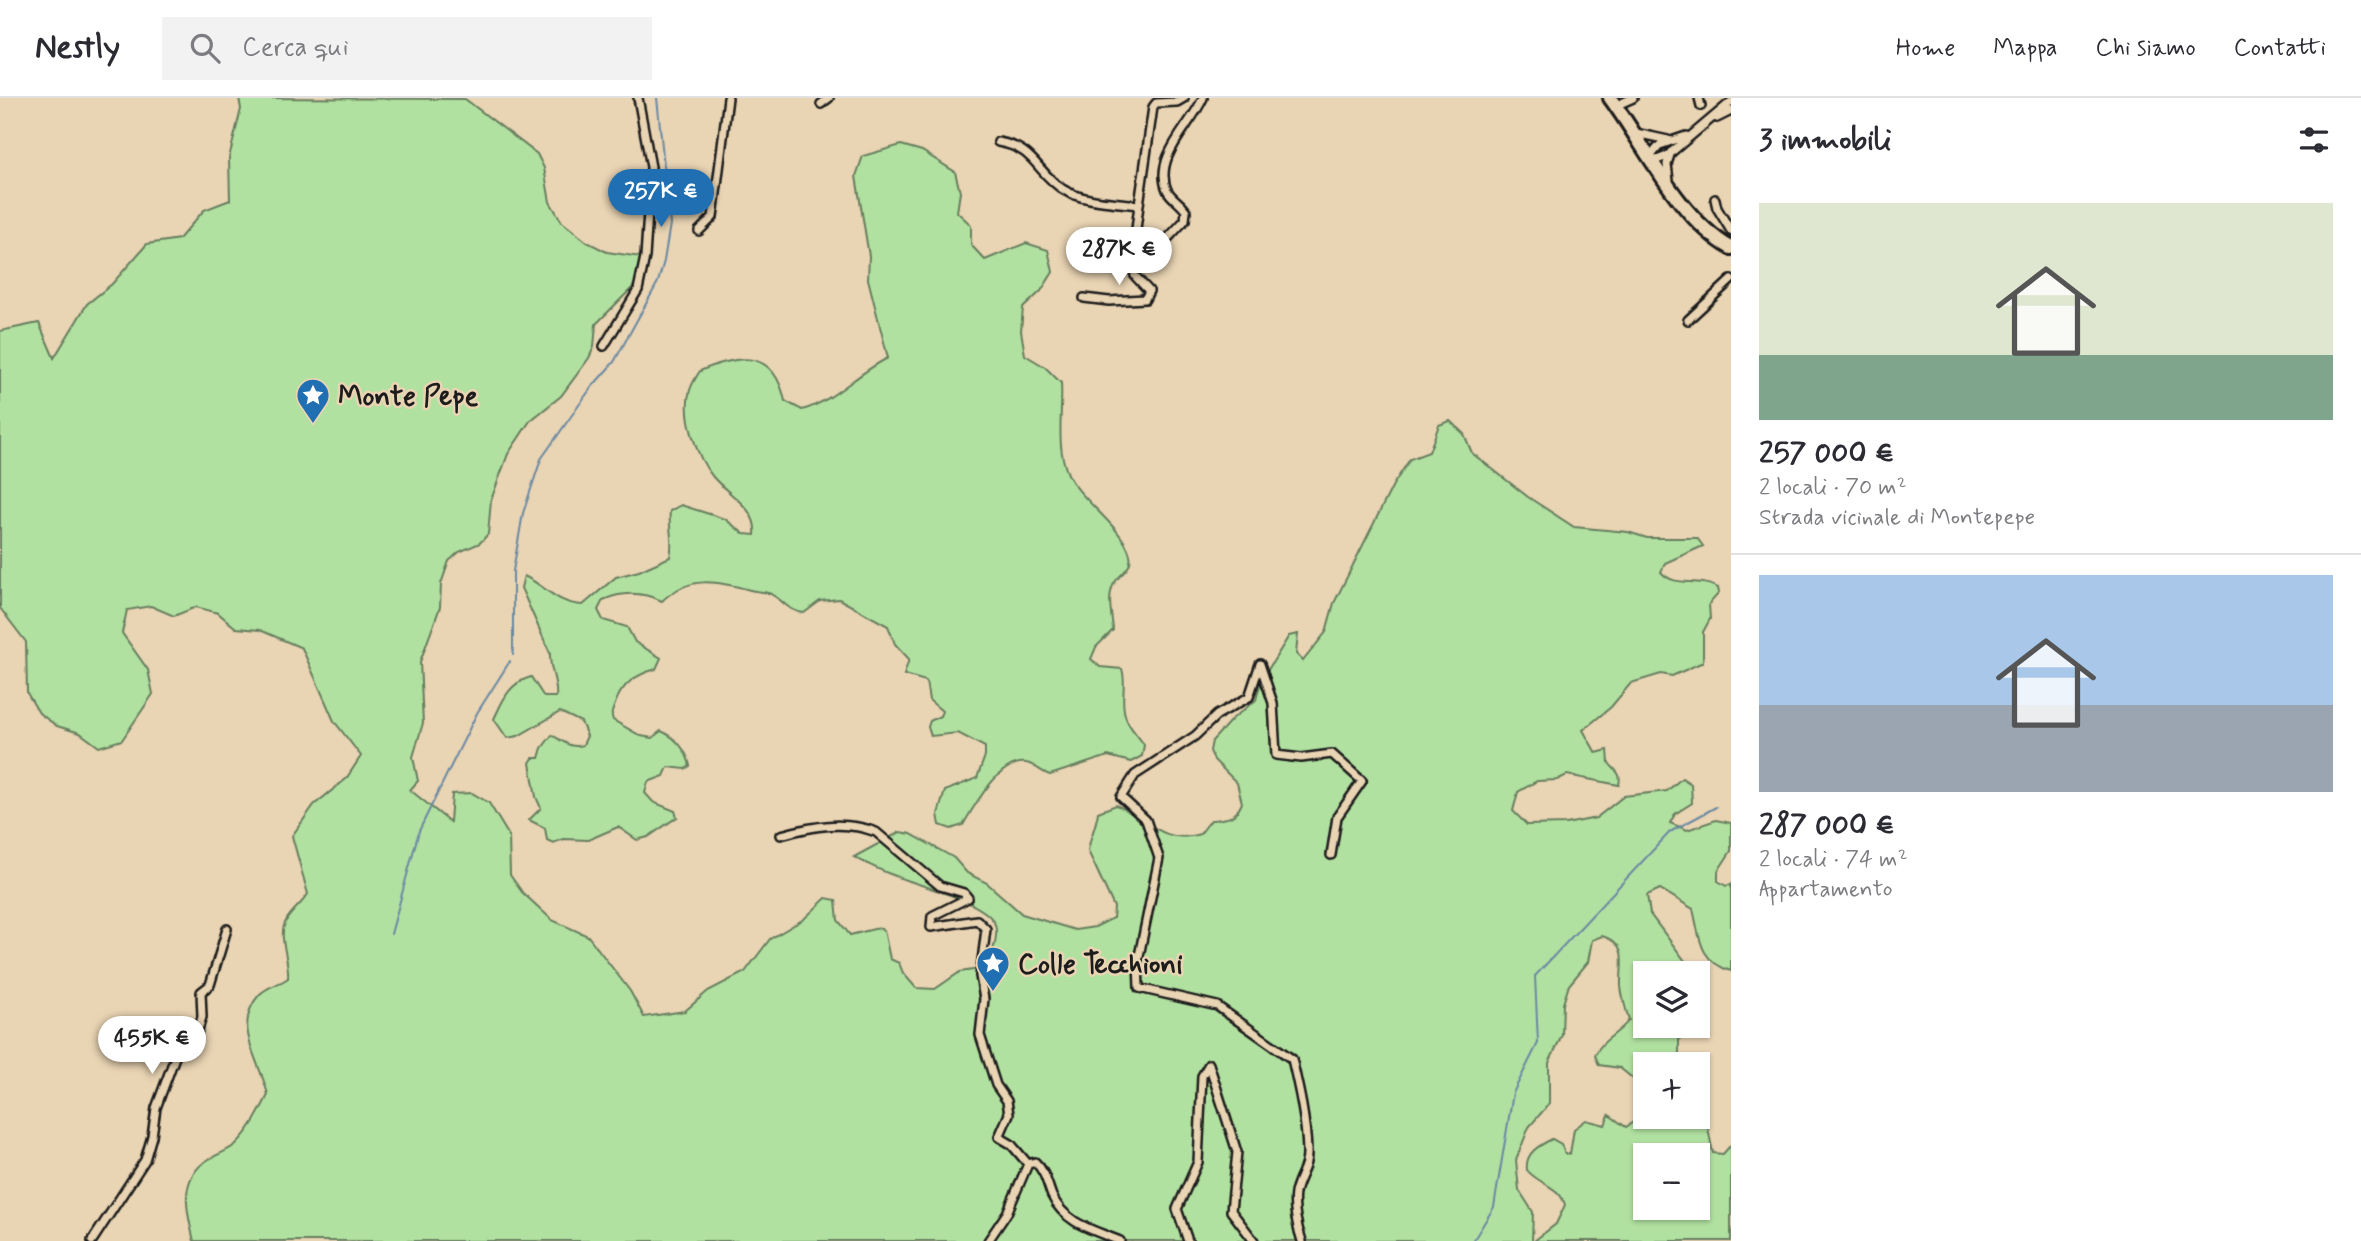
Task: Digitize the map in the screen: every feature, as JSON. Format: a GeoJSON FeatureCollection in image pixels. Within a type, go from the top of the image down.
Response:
{"type":"FeatureCollection","features":[{"type":"Feature","properties":{"kind":"main road"},"geometry":{"type":"LineString","coordinates":[[1612,100],[1669,185],[1712,233],[1731,248]]}},
{"type":"Feature","properties":{"kind":"street"},"geometry":{"type":"LineString","coordinates":[[604,346],[638,290],[645,257],[651,167],[638,98]]}},
{"type":"Feature","properties":{"kind":"street"},"geometry":{"type":"LineString","coordinates":[[699,232],[713,217],[728,98]]}},
{"type":"Feature","properties":{"kind":"street"},"geometry":{"type":"LineString","coordinates":[[821,104],[829,98]]}},
{"type":"Feature","properties":{"kind":"street"},"geometry":{"type":"LineString","coordinates":[[1084,298],[1109,301],[1145,299],[1149,291],[1135,276],[1132,258],[1153,107],[1156,103],[1177,102],[1184,98]]}},
{"type":"Feature","properties":{"kind":"street"},"geometry":{"type":"LineString","coordinates":[[1134,266],[1142,266],[1150,261],[1185,220],[1186,211],[1170,195],[1164,175],[1172,147],[1192,121],[1203,98]]}},
{"type":"Feature","properties":{"kind":"street"},"geometry":{"type":"LineString","coordinates":[[1612,100],[1633,98]]}},
{"type":"Feature","properties":{"kind":"street"},"geometry":{"type":"LineString","coordinates":[[1650,160],[1672,151],[1731,102]]}},
{"type":"Feature","properties":{"kind":"street"},"geometry":{"type":"LineString","coordinates":[[1709,119],[1731,111]]}},
{"type":"Feature","properties":{"kind":"street"},"geometry":{"type":"LineString","coordinates":[[1632,131],[1654,139],[1672,140]]}},
{"type":"Feature","properties":{"kind":"street"},"geometry":{"type":"LineString","coordinates":[[1650,160],[1660,145],[1689,135]]}},
{"type":"Feature","properties":{"kind":"street"},"geometry":{"type":"LineString","coordinates":[[998,142],[1015,146],[1031,155],[1054,183],[1070,193],[1139,205]]}},
{"type":"Feature","properties":{"kind":"street"},"geometry":{"type":"LineString","coordinates":[[1669,185],[1667,172],[1672,151]]}},
{"type":"Feature","properties":{"kind":"street"},"geometry":{"type":"LineString","coordinates":[[1716,199],[1717,208],[1731,231]]}},
{"type":"Feature","properties":{"kind":"street"},"geometry":{"type":"LineString","coordinates":[[1688,320],[1731,280]]}},
{"type":"Feature","properties":{"kind":"street"},"geometry":{"type":"LineString","coordinates":[[1302,1241],[1296,1216],[1295,1192],[1306,1169],[1307,1151],[1300,1092],[1292,1059],[1217,1006],[1139,988],[1138,961],[1159,858],[1146,820],[1121,797],[1135,775],[1195,736],[1217,715],[1249,697],[1260,664],[1273,703],[1276,755],[1301,758],[1332,754],[1362,781],[1337,817],[1331,855]]}},
{"type":"Feature","properties":{"kind":"street"},"geometry":{"type":"LineString","coordinates":[[781,835],[845,823],[866,828],[876,832],[940,886],[964,893],[968,898],[932,916],[931,927],[977,920],[986,929],[980,976],[984,999],[980,1034],[996,1085],[1007,1101],[1009,1114],[999,1137],[1012,1144],[1028,1164]]}},
{"type":"Feature","properties":{"kind":"street"},"geometry":{"type":"LineString","coordinates":[[92,1241],[145,1160],[167,1075],[178,1049],[194,1043],[202,1017],[201,992],[210,985],[227,929]]}},
{"type":"Feature","properties":{"kind":"street"},"geometry":{"type":"LineString","coordinates":[[1188,1241],[1177,1209],[1198,1162],[1202,1076],[1209,1064],[1237,1152],[1231,1211],[1254,1241]]}},
{"type":"Feature","properties":{"kind":"street"},"geometry":{"type":"LineString","coordinates":[[988,1241],[1007,1213],[1028,1164],[1035,1161],[1043,1169],[1053,1197],[1071,1220],[1120,1241]]}},
{"type":"Feature","properties":{"kind":"green space"},"geometry":{"type":"Polygon","coordinates":[[[239,98],[465,99],[537,154],[544,168],[550,202],[562,222],[587,242],[607,252],[641,257],[638,282],[596,324],[594,347],[589,358],[561,396],[530,421],[508,454],[491,500],[488,534],[480,543],[459,552],[449,561],[441,584],[440,607],[420,662],[423,723],[413,757],[418,781],[410,790],[450,822],[452,794],[472,793],[489,803],[509,836],[510,875],[522,892],[552,920],[588,936],[630,991],[644,1017],[685,1011],[708,991],[745,972],[770,939],[804,919],[826,898],[836,900],[838,920],[850,935],[878,928],[884,930],[890,959],[899,963],[903,973],[916,988],[935,989],[960,972],[980,969],[989,964],[996,927],[987,914],[963,900],[888,873],[854,857],[900,832],[911,834],[954,858],[967,873],[987,883],[1022,914],[1075,930],[1095,927],[1113,918],[1114,907],[1088,851],[1098,812],[1116,805],[1164,833],[1187,837],[1200,834],[1211,820],[1226,818],[1236,812],[1242,803],[1237,783],[1214,760],[1210,751],[1212,741],[1232,719],[1256,700],[1261,681],[1289,636],[1298,634],[1296,654],[1303,661],[1326,632],[1334,603],[1393,485],[1410,459],[1429,452],[1439,425],[1450,421],[1464,434],[1472,453],[1528,497],[1574,527],[1628,532],[1647,538],[1697,538],[1703,546],[1665,563],[1661,572],[1673,580],[1702,583],[1718,588],[1719,593],[1709,604],[1710,619],[1703,632],[1703,662],[1672,676],[1661,674],[1631,683],[1611,707],[1583,730],[1596,753],[1608,750],[1609,763],[1619,775],[1619,785],[1567,775],[1557,780],[1537,781],[1518,792],[1513,811],[1527,825],[1566,824],[1596,818],[1624,796],[1667,791],[1682,778],[1691,784],[1692,803],[1675,814],[1670,823],[1687,830],[1716,820],[1731,823],[1731,851],[1718,871],[1718,881],[1726,886],[1731,884],[1731,971],[1720,967],[1706,954],[1699,938],[1693,909],[1660,889],[1647,895],[1650,914],[1685,961],[1633,961],[1633,1038],[1681,1038],[1679,1052],[1633,1052],[1633,1079],[1620,1068],[1599,1065],[1595,1055],[1629,1020],[1622,990],[1620,949],[1617,944],[1602,936],[1592,940],[1588,962],[1569,985],[1563,1004],[1562,1035],[1549,1063],[1549,1104],[1529,1127],[1516,1160],[1519,1190],[1533,1212],[1532,1241],[194,1241],[187,1208],[191,1178],[206,1161],[240,1140],[268,1095],[250,1045],[248,1019],[251,1007],[259,995],[288,978],[284,927],[288,917],[308,894],[292,836],[314,805],[346,779],[361,756],[334,721],[302,648],[260,630],[236,628],[218,613],[196,607],[174,616],[151,606],[127,610],[122,633],[148,670],[153,694],[122,740],[99,747],[80,733],[57,726],[39,713],[27,693],[26,642],[0,608],[0,331],[39,323],[54,358],[87,304],[112,284],[147,244],[179,239],[204,210],[230,200],[229,158],[241,109],[239,98]]]}},
{"type":"Feature","properties":{"kind":"green space"},"geometry":{"type":"Polygon","coordinates":[[[901,145],[922,151],[955,172],[960,192],[957,212],[971,225],[971,245],[985,260],[1026,243],[1048,250],[1053,272],[1041,291],[1023,308],[1021,331],[1025,355],[1045,367],[1061,383],[1061,441],[1068,474],[1081,493],[1119,534],[1130,555],[1128,567],[1112,587],[1110,605],[1113,630],[1096,647],[1091,659],[1100,667],[1122,669],[1125,715],[1130,727],[1144,745],[1142,756],[1131,762],[1108,756],[1050,775],[1026,763],[1016,764],[1007,768],[989,785],[963,825],[951,829],[940,825],[938,814],[945,791],[977,778],[985,756],[985,747],[958,733],[931,736],[928,727],[930,721],[940,716],[942,711],[929,700],[926,681],[904,675],[909,659],[895,644],[888,626],[839,599],[820,601],[804,613],[790,608],[768,593],[704,582],[682,587],[662,601],[633,594],[610,597],[603,600],[598,610],[603,620],[627,627],[635,642],[661,658],[656,669],[636,677],[626,686],[618,697],[612,715],[613,720],[641,736],[652,738],[661,731],[676,741],[683,750],[690,766],[685,769],[668,767],[664,776],[648,782],[645,793],[653,802],[675,811],[677,817],[648,837],[637,840],[618,827],[588,840],[564,839],[553,843],[547,840],[545,828],[529,820],[541,808],[536,797],[530,763],[533,758],[539,758],[542,748],[552,735],[575,746],[583,745],[587,736],[581,722],[560,712],[518,736],[507,738],[494,719],[512,688],[531,677],[544,697],[556,697],[550,653],[521,588],[524,576],[558,598],[583,605],[616,577],[639,571],[670,557],[670,511],[681,505],[725,519],[744,534],[755,535],[752,517],[713,477],[697,448],[688,411],[691,388],[700,371],[729,361],[753,360],[764,364],[773,372],[785,401],[802,410],[835,394],[888,358],[868,279],[869,256],[856,176],[863,156],[901,145]]]}},
{"type":"Feature","properties":{"kind":"green space"},"geometry":{"type":"Polygon","coordinates":[[[1609,1115],[1626,1127],[1633,1122],[1633,1129],[1708,1129],[1713,1153],[1723,1154],[1731,1145],[1731,1241],[1534,1241],[1556,1224],[1565,1205],[1554,1189],[1527,1170],[1530,1155],[1537,1147],[1552,1139],[1561,1144],[1565,1154],[1570,1154],[1574,1129],[1586,1120],[1605,1125],[1609,1115]]]}},
{"type":"Feature","properties":{"kind":"waterway"},"geometry":{"type":"LineString","coordinates":[[513,655],[513,571],[523,513],[541,459],[591,388],[614,362],[658,282],[664,261],[670,224],[657,98]]}},
{"type":"Feature","properties":{"kind":"waterway"},"geometry":{"type":"LineString","coordinates":[[391,934],[419,831],[477,713],[510,661]]}},
{"type":"Feature","properties":{"kind":"waterway"},"geometry":{"type":"LineString","coordinates":[[1473,1241],[1494,1207],[1513,1093],[1538,1043],[1535,976],[1670,832],[1716,807]]}},
{"type":"Feature","properties":{"kind":"place","name":"Monte Pepe"},"geometry":{"type":"Point","coordinates":[313,425]}},
{"type":"Feature","properties":{"kind":"place","name":"Colle Tecchioni"},"geometry":{"type":"Point","coordinates":[993,993]}}]}
